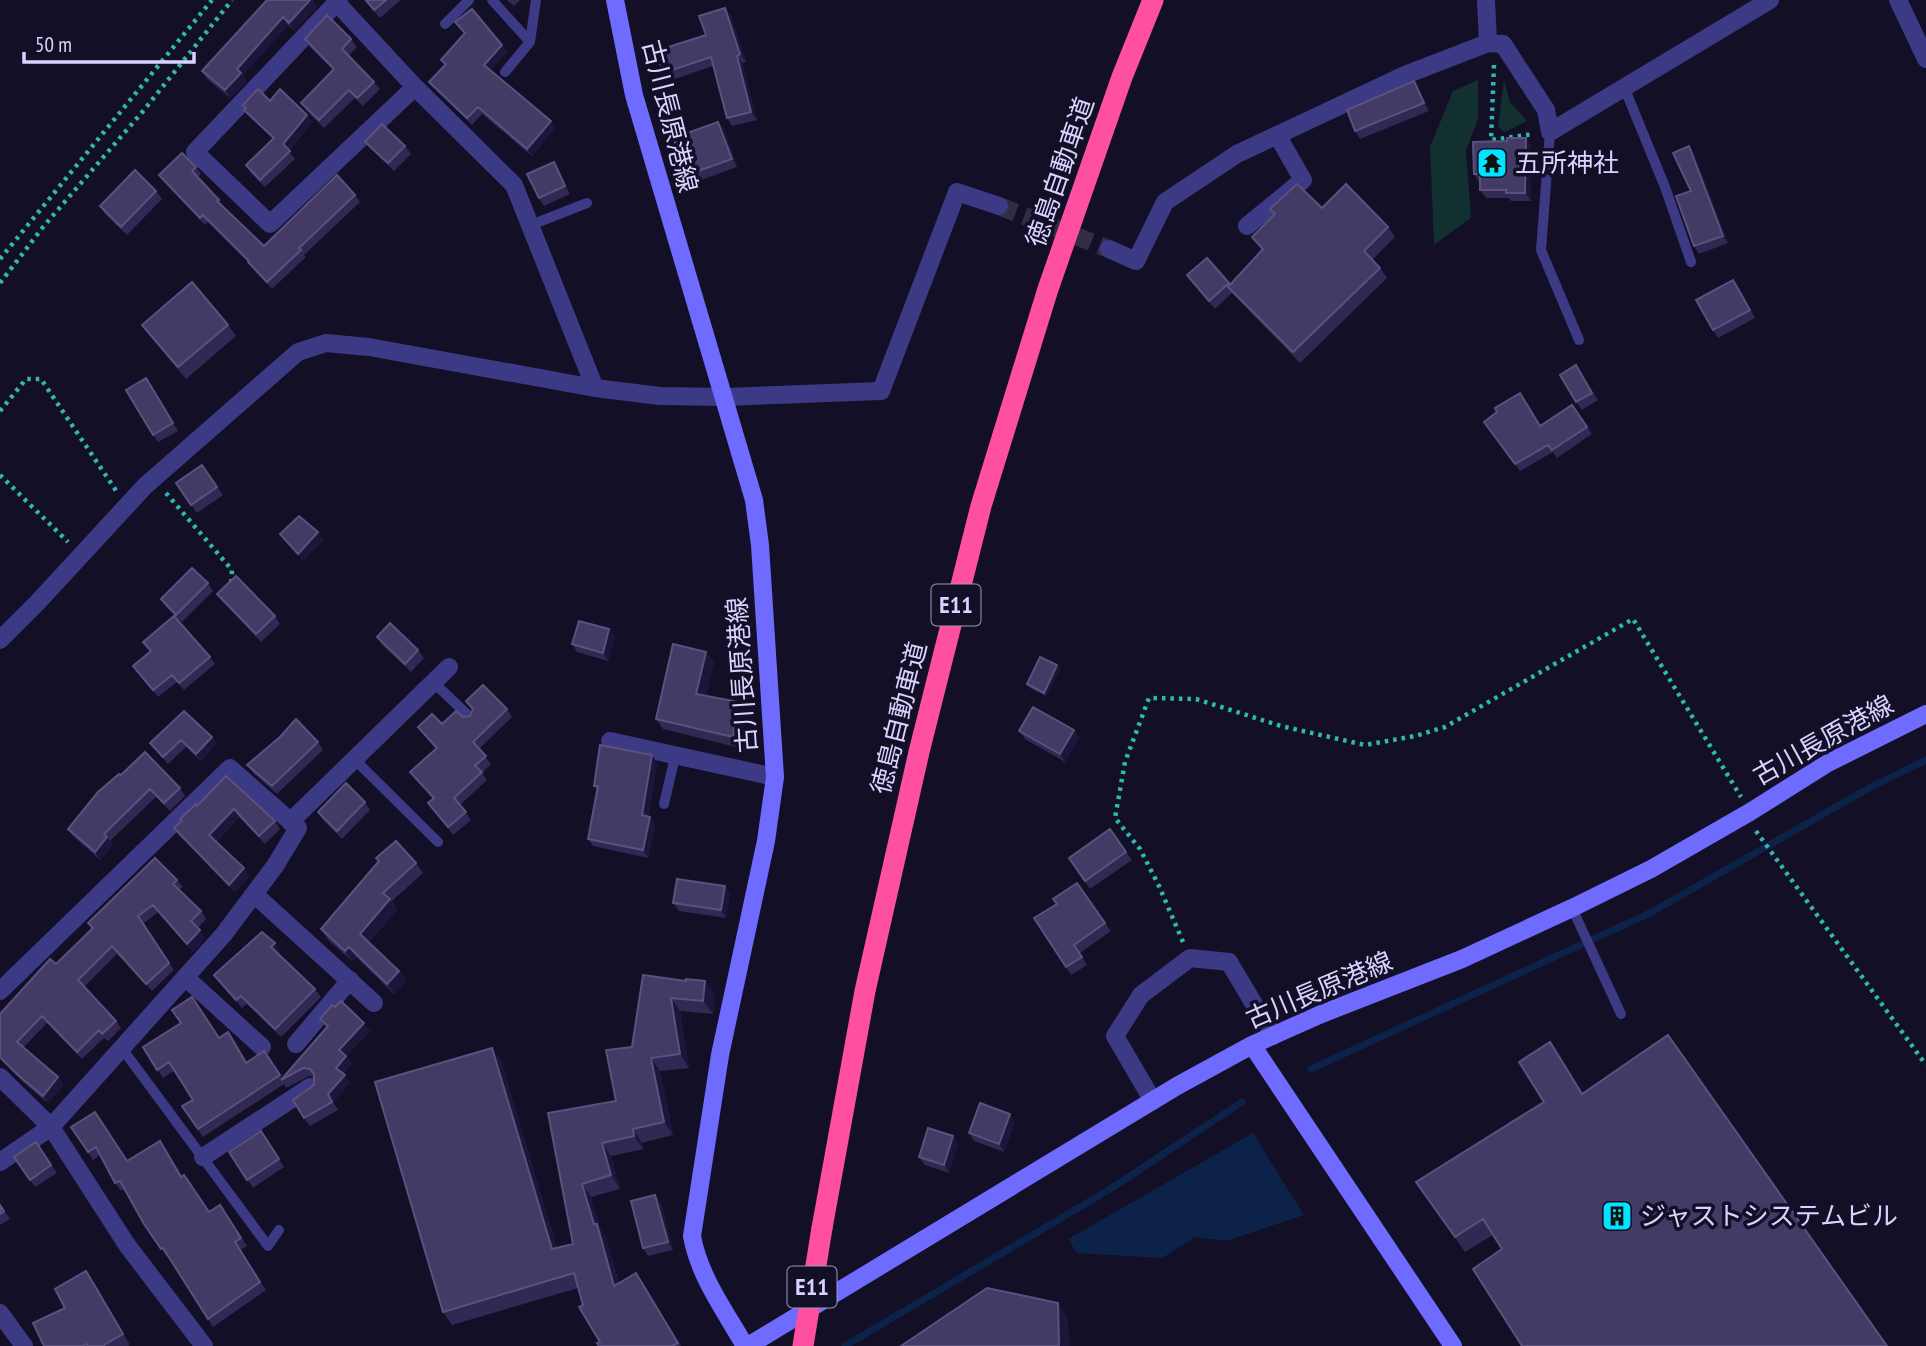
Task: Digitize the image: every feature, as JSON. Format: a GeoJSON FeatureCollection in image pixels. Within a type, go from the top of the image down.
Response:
{"type":"FeatureCollection","features":[{"type":"Feature","properties":{"kind":"highway","name":"徳島自動車道"},"geometry":{"type":"LineString","coordinates":[[803,1346],[865,991],[919,752],[981,506],[1048,289],[1122,78],[1153,0]]}},
{"type":"Feature","properties":{"kind":"main road","name":"古川長原港線"},"geometry":{"type":"LineString","coordinates":[[615,0],[637,107],[754,500],[760,545],[775,777],[766,841],[719,1055],[692,1236],[695,1254],[702,1270],[746,1346],[1153,1101],[1252,1045],[1462,959],[1572,908],[1651,869],[1828,763],[1926,715]]}},
{"type":"Feature","properties":{"kind":"main road"},"geometry":{"type":"LineString","coordinates":[[1252,1045],[1453,1346]]}},
{"type":"Feature","properties":{"kind":"street"},"geometry":{"type":"LineString","coordinates":[[1486,0],[1491,43]]}},
{"type":"Feature","properties":{"kind":"street"},"geometry":{"type":"LineString","coordinates":[[1109,249],[1136,261],[1165,202],[1237,154],[1405,75],[1491,43],[1503,44],[1546,110],[1550,132],[1770,0]]}},
{"type":"Feature","properties":{"kind":"street"},"geometry":{"type":"LineString","coordinates":[[1898,0],[1926,58]]}},
{"type":"Feature","properties":{"kind":"street"},"geometry":{"type":"LineString","coordinates":[[415,87],[270,224],[195,152],[338,1],[415,87],[514,185],[595,388]]}},
{"type":"Feature","properties":{"kind":"street"},"geometry":{"type":"LineString","coordinates":[[1247,226],[1303,180],[1277,135]]}},
{"type":"Feature","properties":{"kind":"street"},"geometry":{"type":"LineString","coordinates":[[0,640],[154,479],[298,352],[326,343],[369,347],[595,388],[660,396],[724,397],[881,391],[957,192],[999,206]]}},
{"type":"Feature","properties":{"kind":"street"},"geometry":{"type":"LineString","coordinates":[[290,822],[449,667]]}},
{"type":"Feature","properties":{"kind":"street"},"geometry":{"type":"LineString","coordinates":[[610,741],[775,777]]}},
{"type":"Feature","properties":{"kind":"street"},"geometry":{"type":"LineString","coordinates":[[0,991],[230,768],[298,828],[224,934],[51,1126],[0,1162]]}},
{"type":"Feature","properties":{"kind":"street"},"geometry":{"type":"LineString","coordinates":[[254,894],[374,1003]]}},
{"type":"Feature","properties":{"kind":"street"},"geometry":{"type":"LineString","coordinates":[[1153,1101],[1115,1036],[1140,995],[1190,958],[1229,962],[1273,1036]]}},
{"type":"Feature","properties":{"kind":"street"},"geometry":{"type":"LineString","coordinates":[[185,977],[262,1047]]}},
{"type":"Feature","properties":{"kind":"street"},"geometry":{"type":"LineString","coordinates":[[296,1044],[350,980]]}},
{"type":"Feature","properties":{"kind":"street"},"geometry":{"type":"LineString","coordinates":[[0,1077],[51,1126],[127,1245],[204,1346]]}},
{"type":"Feature","properties":{"kind":"street"},"geometry":{"type":"LineString","coordinates":[[203,1157],[310,1087]]}},
{"type":"Feature","properties":{"kind":"street"},"geometry":{"type":"LineString","coordinates":[[0,1313],[24,1346]]}},
{"type":"Feature","properties":{"kind":"lane"},"geometry":{"type":"LineString","coordinates":[[445,24],[468,0]]}},
{"type":"Feature","properties":{"kind":"lane"},"geometry":{"type":"LineString","coordinates":[[492,0],[530,42]]}},
{"type":"Feature","properties":{"kind":"lane"},"geometry":{"type":"LineString","coordinates":[[505,72],[530,42],[536,0]]}},
{"type":"Feature","properties":{"kind":"lane"},"geometry":{"type":"LineString","coordinates":[[1624,87],[1665,187],[1691,262]]}},
{"type":"Feature","properties":{"kind":"lane"},"geometry":{"type":"LineString","coordinates":[[1550,132],[1541,250],[1579,340]]}},
{"type":"Feature","properties":{"kind":"lane"},"geometry":{"type":"LineString","coordinates":[[531,225],[587,203]]}},
{"type":"Feature","properties":{"kind":"lane"},"geometry":{"type":"LineString","coordinates":[[433,682],[471,718]]}},
{"type":"Feature","properties":{"kind":"lane"},"geometry":{"type":"LineString","coordinates":[[664,804],[675,757]]}},
{"type":"Feature","properties":{"kind":"lane"},"geometry":{"type":"LineString","coordinates":[[354,759],[438,842]]}},
{"type":"Feature","properties":{"kind":"lane"},"geometry":{"type":"LineString","coordinates":[[1572,908],[1620,1014]]}},
{"type":"Feature","properties":{"kind":"lane"},"geometry":{"type":"LineString","coordinates":[[121,1046],[268,1246],[279,1230]]}},
{"type":"Feature","properties":{"kind":"path"},"geometry":{"type":"LineString","coordinates":[[0,259],[212,0]]}},
{"type":"Feature","properties":{"kind":"path"},"geometry":{"type":"LineString","coordinates":[[0,283],[43,227],[144,110],[232,0]]}},
{"type":"Feature","properties":{"kind":"path"},"geometry":{"type":"LineString","coordinates":[[1491,43],[1491,140],[1550,132]]}},
{"type":"Feature","properties":{"kind":"path"},"geometry":{"type":"LineString","coordinates":[[0,411],[26,379],[41,379],[127,506]]}},
{"type":"Feature","properties":{"kind":"path"},"geometry":{"type":"LineString","coordinates":[[0,474],[81,555]]}},
{"type":"Feature","properties":{"kind":"path"},"geometry":{"type":"LineString","coordinates":[[154,479],[232,570],[230,587]]}},
{"type":"Feature","properties":{"kind":"path"},"geometry":{"type":"LineString","coordinates":[[1190,958],[1140,849],[1115,818],[1125,762],[1149,698],[1196,699],[1281,726],[1365,745],[1415,736],[1445,727],[1633,619],[1750,812]]}},
{"type":"Feature","properties":{"kind":"path"},"geometry":{"type":"LineString","coordinates":[[1762,840],[1926,1065]]}},
{"type":"Feature","properties":{"kind":"green space"},"geometry":{"type":"Polygon","coordinates":[[[1478,80],[1478,119],[1466,151],[1471,218],[1434,245],[1430,147],[1453,91],[1478,80]]]}},
{"type":"Feature","properties":{"kind":"green space"},"geometry":{"type":"Polygon","coordinates":[[[1504,80],[1510,102],[1527,121],[1505,132],[1498,127],[1504,80]]]}},
{"type":"Feature","properties":{"kind":"water"},"geometry":{"type":"Polygon","coordinates":[[[1253,1133],[1304,1215],[1226,1241],[1195,1237],[1162,1258],[1077,1253],[1068,1239],[1253,1133]]]}},
{"type":"Feature","properties":{"kind":"building"},"geometry":{"type":"Polygon","coordinates":[[[267,0],[310,0],[289,23],[283,17],[237,69],[241,73],[225,90],[202,71],[267,0]]]}},
{"type":"Feature","properties":{"kind":"building"},"geometry":{"type":"Polygon","coordinates":[[[366,0],[386,0],[374,10],[366,0]]]}},
{"type":"Feature","properties":{"kind":"building"},"geometry":{"type":"Polygon","coordinates":[[[725,8],[740,54],[737,56],[751,112],[727,118],[711,57],[663,73],[656,51],[706,35],[699,16],[725,8]]]}},
{"type":"Feature","properties":{"kind":"building"},"geometry":{"type":"Polygon","coordinates":[[[472,9],[502,45],[484,65],[551,121],[527,149],[478,107],[467,118],[429,82],[446,64],[441,60],[465,33],[455,22],[472,9]]]}},
{"type":"Feature","properties":{"kind":"building"},"geometry":{"type":"Polygon","coordinates":[[[327,15],[351,39],[342,49],[374,82],[357,98],[349,90],[319,120],[301,103],[334,69],[305,39],[327,15]]]}},
{"type":"Feature","properties":{"kind":"building"},"geometry":{"type":"Polygon","coordinates":[[[1414,81],[1424,103],[1355,131],[1347,110],[1414,81]]]}},
{"type":"Feature","properties":{"kind":"building"},"geometry":{"type":"Polygon","coordinates":[[[258,89],[270,101],[280,89],[307,115],[283,144],[290,151],[260,180],[246,165],[274,138],[244,110],[246,108],[243,105],[258,89]]]}},
{"type":"Feature","properties":{"kind":"building"},"geometry":{"type":"Polygon","coordinates":[[[718,122],[732,159],[687,175],[673,138],[718,122]]]}},
{"type":"Feature","properties":{"kind":"building"},"geometry":{"type":"Polygon","coordinates":[[[382,124],[405,146],[388,163],[365,142],[382,124]]]}},
{"type":"Feature","properties":{"kind":"building"},"geometry":{"type":"Polygon","coordinates":[[[1507,138],[1526,138],[1525,193],[1480,190],[1480,174],[1474,174],[1473,142],[1507,141],[1507,138]]]}},
{"type":"Feature","properties":{"kind":"building"},"geometry":{"type":"Polygon","coordinates":[[[1689,146],[1723,236],[1694,246],[1676,196],[1691,191],[1673,153],[1689,146]]]}},
{"type":"Feature","properties":{"kind":"building"},"geometry":{"type":"Polygon","coordinates":[[[182,153],[196,167],[192,171],[219,200],[217,201],[264,246],[337,175],[355,195],[267,282],[203,215],[200,218],[159,175],[182,153]]]}},
{"type":"Feature","properties":{"kind":"building"},"geometry":{"type":"Polygon","coordinates":[[[554,162],[565,186],[539,198],[527,174],[554,162]]]}},
{"type":"Feature","properties":{"kind":"building"},"geometry":{"type":"Polygon","coordinates":[[[135,170],[156,191],[121,227],[100,206],[135,170]]]}},
{"type":"Feature","properties":{"kind":"building"},"geometry":{"type":"Polygon","coordinates":[[[1297,184],[1322,208],[1346,184],[1388,227],[1364,251],[1380,268],[1293,352],[1228,287],[1263,249],[1252,237],[1275,214],[1270,209],[1297,184]]]}},
{"type":"Feature","properties":{"kind":"building"},"geometry":{"type":"Polygon","coordinates":[[[1207,258],[1229,283],[1209,301],[1187,275],[1207,258]]]}},
{"type":"Feature","properties":{"kind":"building"},"geometry":{"type":"Polygon","coordinates":[[[1733,280],[1750,310],[1713,330],[1696,300],[1733,280]]]}},
{"type":"Feature","properties":{"kind":"building"},"geometry":{"type":"Polygon","coordinates":[[[192,282],[228,325],[178,367],[142,325],[192,282]]]}},
{"type":"Feature","properties":{"kind":"building"},"geometry":{"type":"Polygon","coordinates":[[[1576,365],[1592,393],[1576,402],[1560,375],[1576,365]]]}},
{"type":"Feature","properties":{"kind":"building"},"geometry":{"type":"Polygon","coordinates":[[[146,378],[173,423],[153,435],[126,390],[146,378]]]}},
{"type":"Feature","properties":{"kind":"building"},"geometry":{"type":"Polygon","coordinates":[[[1520,393],[1540,426],[1572,405],[1587,427],[1552,450],[1548,445],[1515,464],[1484,422],[1497,412],[1495,408],[1520,393]]]}},
{"type":"Feature","properties":{"kind":"building"},"geometry":{"type":"Polygon","coordinates":[[[202,465],[217,487],[191,505],[176,483],[202,465]]]}},
{"type":"Feature","properties":{"kind":"building"},"geometry":{"type":"Polygon","coordinates":[[[299,516],[318,532],[298,554],[280,534],[299,516]]]}},
{"type":"Feature","properties":{"kind":"building"},"geometry":{"type":"Polygon","coordinates":[[[192,568],[208,583],[176,615],[161,599],[192,568]]]}},
{"type":"Feature","properties":{"kind":"building"},"geometry":{"type":"Polygon","coordinates":[[[236,576],[275,616],[256,634],[217,594],[236,576]]]}},
{"type":"Feature","properties":{"kind":"building"},"geometry":{"type":"Polygon","coordinates":[[[174,616],[210,657],[179,683],[172,675],[153,690],[133,666],[151,651],[143,642],[174,616]]]}},
{"type":"Feature","properties":{"kind":"building"},"geometry":{"type":"Polygon","coordinates":[[[579,621],[609,629],[603,653],[572,644],[579,621]]]}},
{"type":"Feature","properties":{"kind":"building"},"geometry":{"type":"Polygon","coordinates":[[[390,623],[418,650],[405,664],[377,637],[390,623]]]}},
{"type":"Feature","properties":{"kind":"building"},"geometry":{"type":"Polygon","coordinates":[[[673,644],[706,652],[696,694],[739,702],[733,737],[656,719],[673,644]]]}},
{"type":"Feature","properties":{"kind":"building"},"geometry":{"type":"Polygon","coordinates":[[[1040,657],[1057,665],[1044,693],[1027,684],[1040,657]]]}},
{"type":"Feature","properties":{"kind":"building"},"geometry":{"type":"Polygon","coordinates":[[[483,685],[507,709],[473,742],[486,756],[475,766],[482,772],[454,798],[466,812],[448,827],[428,803],[434,798],[410,772],[437,748],[418,727],[432,714],[442,724],[456,711],[463,717],[470,716],[473,709],[466,701],[483,685]]]}},
{"type":"Feature","properties":{"kind":"building"},"geometry":{"type":"Polygon","coordinates":[[[1033,707],[1074,730],[1060,754],[1019,731],[1033,707]]]}},
{"type":"Feature","properties":{"kind":"building"},"geometry":{"type":"Polygon","coordinates":[[[184,711],[212,737],[196,754],[181,740],[163,757],[150,743],[184,711]]]}},
{"type":"Feature","properties":{"kind":"building"},"geometry":{"type":"Polygon","coordinates":[[[296,719],[318,742],[272,786],[247,765],[280,737],[296,719]]]}},
{"type":"Feature","properties":{"kind":"building"},"geometry":{"type":"Polygon","coordinates":[[[600,745],[652,755],[642,815],[650,817],[643,850],[588,839],[598,786],[594,786],[600,745]]]}},
{"type":"Feature","properties":{"kind":"building"},"geometry":{"type":"Polygon","coordinates":[[[145,752],[180,788],[164,803],[150,789],[104,834],[107,837],[95,852],[68,829],[98,792],[145,752]]]}},
{"type":"Feature","properties":{"kind":"building"},"geometry":{"type":"Polygon","coordinates":[[[226,776],[275,821],[259,836],[234,809],[209,835],[244,868],[229,885],[174,828],[182,821],[180,819],[196,804],[197,806],[226,776]]]}},
{"type":"Feature","properties":{"kind":"building"},"geometry":{"type":"Polygon","coordinates":[[[346,783],[365,802],[337,831],[318,812],[346,783]]]}},
{"type":"Feature","properties":{"kind":"building"},"geometry":{"type":"Polygon","coordinates":[[[1110,829],[1126,852],[1085,881],[1069,858],[1110,829]]]}},
{"type":"Feature","properties":{"kind":"building"},"geometry":{"type":"Polygon","coordinates":[[[396,841],[416,863],[383,893],[390,899],[360,934],[399,971],[387,984],[349,947],[345,951],[321,929],[379,861],[376,858],[396,841]]]}},
{"type":"Feature","properties":{"kind":"building"},"geometry":{"type":"Polygon","coordinates":[[[155,858],[177,880],[173,884],[201,911],[191,921],[200,930],[187,944],[153,905],[138,916],[169,963],[146,984],[112,946],[78,980],[116,1021],[102,1034],[99,1030],[77,1052],[42,1016],[17,1042],[58,1077],[43,1096],[0,1057],[0,1014],[50,959],[56,964],[93,928],[88,923],[155,858]]]}},
{"type":"Feature","properties":{"kind":"building"},"geometry":{"type":"Polygon","coordinates":[[[677,879],[725,886],[721,910],[673,903],[677,879]]]}},
{"type":"Feature","properties":{"kind":"building"},"geometry":{"type":"Polygon","coordinates":[[[1077,883],[1105,923],[1074,945],[1082,957],[1066,967],[1034,918],[1057,904],[1053,899],[1077,883]]]}},
{"type":"Feature","properties":{"kind":"building"},"geometry":{"type":"Polygon","coordinates":[[[262,932],[275,943],[271,947],[315,989],[275,1029],[241,996],[236,1000],[214,975],[262,932]]]}},
{"type":"Feature","properties":{"kind":"building"},"geometry":{"type":"Polygon","coordinates":[[[643,975],[705,981],[703,1001],[671,998],[680,1054],[651,1058],[664,1122],[633,1129],[634,1136],[602,1143],[611,1175],[582,1184],[594,1224],[597,1224],[614,1286],[636,1273],[678,1343],[672,1346],[599,1346],[597,1343],[600,1342],[579,1307],[583,1305],[574,1273],[443,1312],[375,1082],[492,1048],[552,1249],[573,1244],[548,1113],[616,1101],[606,1050],[632,1047],[643,975]]]}},
{"type":"Feature","properties":{"kind":"building"},"geometry":{"type":"Polygon","coordinates":[[[192,997],[219,1038],[228,1032],[246,1063],[264,1051],[280,1075],[198,1129],[182,1106],[193,1100],[169,1062],[157,1070],[143,1047],[181,1023],[172,1010],[192,997]]]}},
{"type":"Feature","properties":{"kind":"building"},"geometry":{"type":"Polygon","coordinates":[[[341,1001],[364,1023],[339,1050],[346,1056],[336,1068],[345,1075],[328,1094],[332,1102],[304,1118],[293,1100],[314,1085],[314,1074],[310,1069],[303,1068],[281,1080],[328,1026],[320,1019],[332,1005],[335,1007],[341,1001]]]}},
{"type":"Feature","properties":{"kind":"building","name":"ジャストシステムビル"},"geometry":{"type":"Polygon","coordinates":[[[1668,1035],[1887,1346],[1522,1346],[1473,1269],[1502,1249],[1483,1219],[1455,1237],[1416,1182],[1544,1102],[1519,1062],[1550,1042],[1582,1094],[1668,1035]]]}},
{"type":"Feature","properties":{"kind":"building"},"geometry":{"type":"Polygon","coordinates":[[[980,1103],[1010,1114],[999,1144],[969,1133],[980,1103]]]}},
{"type":"Feature","properties":{"kind":"building"},"geometry":{"type":"Polygon","coordinates":[[[95,1112],[127,1161],[160,1141],[181,1177],[184,1175],[209,1212],[220,1205],[241,1238],[235,1242],[260,1282],[208,1319],[163,1248],[161,1249],[144,1224],[120,1181],[115,1183],[96,1147],[88,1152],[71,1127],[95,1112]]]}},
{"type":"Feature","properties":{"kind":"building"},"geometry":{"type":"Polygon","coordinates":[[[928,1128],[953,1136],[944,1165],[919,1157],[928,1128]]]}},
{"type":"Feature","properties":{"kind":"building"},"geometry":{"type":"Polygon","coordinates":[[[261,1131],[279,1159],[247,1180],[229,1152],[261,1131]]]}},
{"type":"Feature","properties":{"kind":"building"},"geometry":{"type":"Polygon","coordinates":[[[36,1142],[51,1165],[30,1180],[14,1157],[36,1142]]]}},
{"type":"Feature","properties":{"kind":"building"},"geometry":{"type":"Polygon","coordinates":[[[655,1195],[668,1242],[643,1248],[631,1201],[655,1195]]]}},
{"type":"Feature","properties":{"kind":"building"},"geometry":{"type":"Polygon","coordinates":[[[86,1271],[123,1334],[102,1346],[44,1346],[33,1323],[65,1308],[55,1289],[86,1271]]]}},
{"type":"Feature","properties":{"kind":"building"},"geometry":{"type":"Polygon","coordinates":[[[987,1288],[1058,1303],[1059,1346],[901,1346],[987,1288]]]}},
{"type":"Feature","properties":{"kind":"waterway"},"geometry":{"type":"LineString","coordinates":[[1311,1069],[1650,913],[1869,788],[1926,760]]}},
{"type":"Feature","properties":{"kind":"waterway"},"geometry":{"type":"LineString","coordinates":[[845,1346],[1112,1188],[1242,1102]]}},
{"type":"Feature","properties":{"kind":"tunnel"},"geometry":{"type":"LineString","coordinates":[[999,206],[1109,249]]}},
{"type":"Feature","properties":{"kind":"place","name":"五所神社"},"geometry":{"type":"Point","coordinates":[1492,163]}},
{"type":"Feature","properties":{"kind":"place","name":"ジャストシステムビル"},"geometry":{"type":"Point","coordinates":[1617,1216]}}]}
